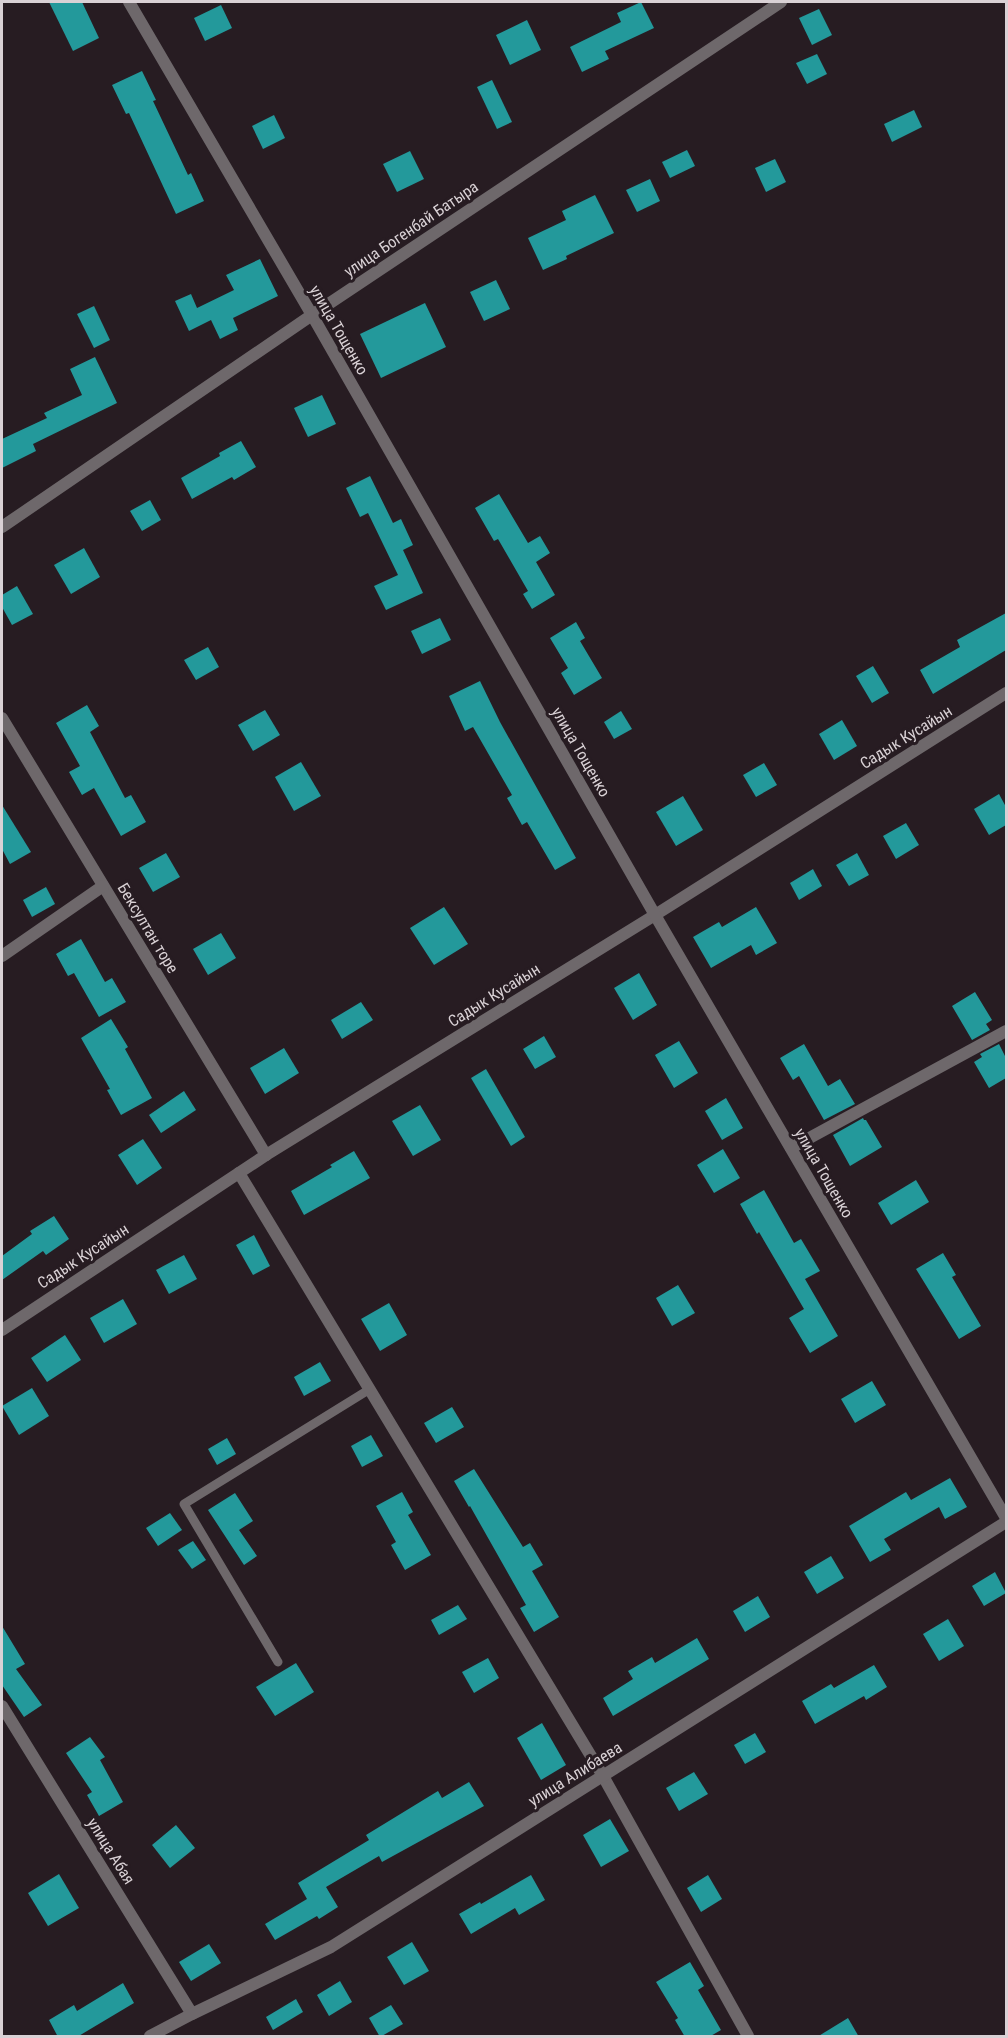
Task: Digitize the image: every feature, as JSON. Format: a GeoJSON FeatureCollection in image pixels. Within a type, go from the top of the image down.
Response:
{"type":"FeatureCollection","features":[{"type":"Feature","properties":{"kind":"street","name":"улица Тощенко"},"geometry":{"type":"LineString","coordinates":[[129,2],[312,315],[655,915],[1006,1520]]}},
{"type":"Feature","properties":{"kind":"street","name":"улица Богенбай Батыра"},"geometry":{"type":"LineString","coordinates":[[2,527],[312,315],[781,2]]}},
{"type":"Feature","properties":{"kind":"street","name":"Садык Кусайын"},"geometry":{"type":"LineString","coordinates":[[2,1330],[266,1155],[655,915],[1006,693]]}},
{"type":"Feature","properties":{"kind":"street","name":"Бексултан торе"},"geometry":{"type":"LineString","coordinates":[[2,718],[266,1155]]}},
{"type":"Feature","properties":{"kind":"street"},"geometry":{"type":"LineString","coordinates":[[2,956],[103,886]]}},
{"type":"Feature","properties":{"kind":"street"},"geometry":{"type":"LineString","coordinates":[[791,1148],[1006,1031]]}},
{"type":"Feature","properties":{"kind":"street"},"geometry":{"type":"LineString","coordinates":[[239,1173],[603,1776],[748,2037]]}},
{"type":"Feature","properties":{"kind":"street","name":"улица Алибаева"},"geometry":{"type":"LineString","coordinates":[[150,2037],[192,2014],[331,1947],[1006,1520]]}},
{"type":"Feature","properties":{"kind":"street","name":"улица Абая"},"geometry":{"type":"LineString","coordinates":[[2,1706],[192,2014]]}},
{"type":"Feature","properties":{"kind":"lane"},"geometry":{"type":"LineString","coordinates":[[278,1662],[184,1504],[370,1389]]}},
{"type":"Feature","properties":{"kind":"building"},"geometry":{"type":"Polygon","coordinates":[[[49,2],[82,2],[99,38],[73,51],[49,2]]]}},
{"type":"Feature","properties":{"kind":"building"},"geometry":{"type":"Polygon","coordinates":[[[641,2],[654,28],[605,51],[609,59],[582,72],[570,47],[621,22],[617,13],[641,2]]]}},
{"type":"Feature","properties":{"kind":"building"},"geometry":{"type":"Polygon","coordinates":[[[221,5],[232,28],[205,41],[194,18],[221,5]]]}},
{"type":"Feature","properties":{"kind":"building"},"geometry":{"type":"Polygon","coordinates":[[[819,9],[832,35],[812,45],[799,18],[819,9]]]}},
{"type":"Feature","properties":{"kind":"building"},"geometry":{"type":"Polygon","coordinates":[[[527,20],[541,50],[510,65],[496,35],[527,20]]]}},
{"type":"Feature","properties":{"kind":"building"},"geometry":{"type":"Polygon","coordinates":[[[817,54],[827,74],[807,84],[796,63],[817,54]]]}},
{"type":"Feature","properties":{"kind":"building"},"geometry":{"type":"Polygon","coordinates":[[[142,71],[156,100],[153,101],[188,175],[191,173],[204,201],[176,214],[129,113],[126,114],[112,85],[142,71]]]}},
{"type":"Feature","properties":{"kind":"building"},"geometry":{"type":"Polygon","coordinates":[[[492,80],[512,122],[497,129],[477,87],[492,80]]]}},
{"type":"Feature","properties":{"kind":"building"},"geometry":{"type":"Polygon","coordinates":[[[914,110],[922,127],[892,142],[884,124],[914,110]]]}},
{"type":"Feature","properties":{"kind":"building"},"geometry":{"type":"Polygon","coordinates":[[[274,115],[285,138],[263,149],[252,126],[274,115]]]}},
{"type":"Feature","properties":{"kind":"building"},"geometry":{"type":"Polygon","coordinates":[[[687,150],[695,166],[670,178],[662,162],[687,150]]]}},
{"type":"Feature","properties":{"kind":"building"},"geometry":{"type":"Polygon","coordinates":[[[410,151],[424,179],[397,192],[383,164],[410,151]]]}},
{"type":"Feature","properties":{"kind":"building"},"geometry":{"type":"Polygon","coordinates":[[[775,159],[786,182],[766,192],[755,168],[775,159]]]}},
{"type":"Feature","properties":{"kind":"building"},"geometry":{"type":"Polygon","coordinates":[[[650,179],[660,201],[637,212],[626,190],[650,179]]]}},
{"type":"Feature","properties":{"kind":"building"},"geometry":{"type":"Polygon","coordinates":[[[595,195],[614,233],[543,270],[528,238],[566,220],[562,211],[595,195]]]}},
{"type":"Feature","properties":{"kind":"building"},"geometry":{"type":"Polygon","coordinates":[[[260,259],[278,296],[233,318],[238,330],[220,339],[211,320],[189,331],[175,301],[191,294],[197,308],[234,290],[226,275],[260,259]]]}},
{"type":"Feature","properties":{"kind":"building"},"geometry":{"type":"Polygon","coordinates":[[[496,280],[510,309],[484,321],[470,292],[496,280]]]}},
{"type":"Feature","properties":{"kind":"building"},"geometry":{"type":"Polygon","coordinates":[[[425,303],[446,347],[381,378],[360,334],[425,303]]]}},
{"type":"Feature","properties":{"kind":"building"},"geometry":{"type":"Polygon","coordinates":[[[94,306],[110,340],[94,348],[77,314],[94,306]]]}},
{"type":"Feature","properties":{"kind":"building"},"geometry":{"type":"Polygon","coordinates":[[[95,357],[117,403],[33,444],[36,451],[2,468],[2,439],[47,418],[44,413],[82,395],[70,369],[95,357]]]}},
{"type":"Feature","properties":{"kind":"building"},"geometry":{"type":"Polygon","coordinates":[[[322,395],[336,424],[308,437],[294,408],[322,395]]]}},
{"type":"Feature","properties":{"kind":"building"},"geometry":{"type":"Polygon","coordinates":[[[241,441],[256,467],[192,499],[181,478],[241,441]]]}},
{"type":"Feature","properties":{"kind":"building"},"geometry":{"type":"Polygon","coordinates":[[[370,476],[393,523],[401,519],[413,545],[403,550],[423,593],[386,610],[374,586],[398,575],[368,513],[360,517],[346,488],[370,476]]]}},
{"type":"Feature","properties":{"kind":"building"},"geometry":{"type":"Polygon","coordinates":[[[499,494],[528,543],[540,536],[550,553],[536,562],[555,595],[532,609],[523,594],[528,591],[498,539],[494,541],[475,508],[499,494]]]}},
{"type":"Feature","properties":{"kind":"building"},"geometry":{"type":"Polygon","coordinates":[[[150,500],[161,520],[142,531],[130,511],[150,500]]]}},
{"type":"Feature","properties":{"kind":"building"},"geometry":{"type":"Polygon","coordinates":[[[84,548],[100,577],[71,594],[54,565],[84,548]]]}},
{"type":"Feature","properties":{"kind":"building"},"geometry":{"type":"Polygon","coordinates":[[[17,586],[33,614],[12,625],[2,607],[2,595],[17,586]]]}},
{"type":"Feature","properties":{"kind":"building"},"geometry":{"type":"Polygon","coordinates":[[[1006,613],[1006,650],[933,694],[920,670],[960,647],[957,640],[1006,613]]]}},
{"type":"Feature","properties":{"kind":"building"},"geometry":{"type":"Polygon","coordinates":[[[440,618],[451,640],[422,654],[411,631],[440,618]]]}},
{"type":"Feature","properties":{"kind":"building"},"geometry":{"type":"Polygon","coordinates":[[[576,622],[585,638],[580,641],[602,678],[574,695],[561,673],[568,668],[550,638],[576,622]]]}},
{"type":"Feature","properties":{"kind":"building"},"geometry":{"type":"Polygon","coordinates":[[[208,647],[219,667],[196,680],[184,660],[208,647]]]}},
{"type":"Feature","properties":{"kind":"building"},"geometry":{"type":"Polygon","coordinates":[[[873,666],[889,693],[872,703],[856,676],[873,666]]]}},
{"type":"Feature","properties":{"kind":"building"},"geometry":{"type":"Polygon","coordinates":[[[480,681],[500,722],[576,858],[555,870],[527,822],[522,825],[507,798],[512,795],[473,727],[465,731],[449,696],[480,681]]]}},
{"type":"Feature","properties":{"kind":"building"},"geometry":{"type":"Polygon","coordinates":[[[87,705],[99,726],[90,732],[125,798],[131,795],[146,822],[121,836],[94,788],[82,795],[69,772],[80,766],[56,723],[87,705]]]}},
{"type":"Feature","properties":{"kind":"building"},"geometry":{"type":"Polygon","coordinates":[[[265,710],[280,735],[253,751],[238,725],[265,710]]]}},
{"type":"Feature","properties":{"kind":"building"},"geometry":{"type":"Polygon","coordinates":[[[621,711],[632,729],[614,739],[604,722],[621,711]]]}},
{"type":"Feature","properties":{"kind":"building"},"geometry":{"type":"Polygon","coordinates":[[[842,720],[857,746],[834,760],[819,734],[842,720]]]}},
{"type":"Feature","properties":{"kind":"building"},"geometry":{"type":"Polygon","coordinates":[[[301,762],[321,796],[294,811],[275,777],[301,762]]]}},
{"type":"Feature","properties":{"kind":"building"},"geometry":{"type":"Polygon","coordinates":[[[764,763],[777,785],[756,797],[743,775],[764,763]]]}},
{"type":"Feature","properties":{"kind":"building"},"geometry":{"type":"Polygon","coordinates":[[[999,794],[1006,807],[1006,825],[989,835],[974,809],[999,794]]]}},
{"type":"Feature","properties":{"kind":"building"},"geometry":{"type":"Polygon","coordinates":[[[683,796],[703,830],[676,846],[656,812],[683,796]]]}},
{"type":"Feature","properties":{"kind":"building"},"geometry":{"type":"Polygon","coordinates":[[[2,805],[31,852],[10,864],[2,849],[2,805]]]}},
{"type":"Feature","properties":{"kind":"building"},"geometry":{"type":"Polygon","coordinates":[[[906,823],[919,845],[896,859],[883,836],[906,823]]]}},
{"type":"Feature","properties":{"kind":"building"},"geometry":{"type":"Polygon","coordinates":[[[166,853],[180,877],[153,892],[139,868],[166,853]]]}},
{"type":"Feature","properties":{"kind":"building"},"geometry":{"type":"Polygon","coordinates":[[[857,853],[869,875],[849,886],[836,865],[857,853]]]}},
{"type":"Feature","properties":{"kind":"building"},"geometry":{"type":"Polygon","coordinates":[[[813,869],[822,886],[799,900],[790,883],[813,869]]]}},
{"type":"Feature","properties":{"kind":"building"},"geometry":{"type":"Polygon","coordinates":[[[46,887],[55,904],[32,917],[23,900],[46,887]]]}},
{"type":"Feature","properties":{"kind":"building"},"geometry":{"type":"Polygon","coordinates":[[[444,907],[468,944],[434,965],[410,928],[444,907]]]}},
{"type":"Feature","properties":{"kind":"building"},"geometry":{"type":"Polygon","coordinates":[[[756,907],[777,943],[756,955],[751,945],[711,968],[693,937],[719,922],[722,927],[756,907]]]}},
{"type":"Feature","properties":{"kind":"building"},"geometry":{"type":"Polygon","coordinates":[[[221,933],[236,958],[208,975],[193,949],[221,933]]]}},
{"type":"Feature","properties":{"kind":"building"},"geometry":{"type":"Polygon","coordinates":[[[81,939],[105,982],[112,978],[126,1002],[99,1017],[74,973],[68,976],[56,954],[81,939]]]}},
{"type":"Feature","properties":{"kind":"building"},"geometry":{"type":"Polygon","coordinates":[[[639,973],[657,1005],[633,1020],[614,988],[639,973]]]}},
{"type":"Feature","properties":{"kind":"building"},"geometry":{"type":"Polygon","coordinates":[[[975,992],[992,1020],[986,1024],[990,1030],[972,1040],[952,1006],[975,992]]]}},
{"type":"Feature","properties":{"kind":"building"},"geometry":{"type":"Polygon","coordinates":[[[361,1002],[373,1020],[342,1039],[331,1020],[361,1002]]]}},
{"type":"Feature","properties":{"kind":"building"},"geometry":{"type":"Polygon","coordinates":[[[111,1019],[128,1047],[125,1049],[152,1098],[121,1115],[107,1090],[110,1089],[81,1038],[111,1019]]]}},
{"type":"Feature","properties":{"kind":"building"},"geometry":{"type":"Polygon","coordinates":[[[544,1036],[556,1057],[535,1069],[523,1049],[544,1036]]]}},
{"type":"Feature","properties":{"kind":"building"},"geometry":{"type":"Polygon","coordinates":[[[679,1041],[698,1073],[674,1088],[655,1055],[679,1041]]]}},
{"type":"Feature","properties":{"kind":"building"},"geometry":{"type":"Polygon","coordinates":[[[804,1044],[828,1086],[840,1079],[855,1104],[824,1120],[799,1076],[793,1080],[780,1058],[804,1044]]]}},
{"type":"Feature","properties":{"kind":"building"},"geometry":{"type":"Polygon","coordinates":[[[999,1044],[1006,1058],[1006,1078],[989,1088],[974,1062],[982,1057],[980,1054],[999,1044]]]}},
{"type":"Feature","properties":{"kind":"building"},"geometry":{"type":"Polygon","coordinates":[[[284,1048],[299,1073],[265,1094],[250,1068],[284,1048]]]}},
{"type":"Feature","properties":{"kind":"building"},"geometry":{"type":"Polygon","coordinates":[[[486,1069],[525,1137],[511,1146],[471,1078],[486,1069]]]}},
{"type":"Feature","properties":{"kind":"building"},"geometry":{"type":"Polygon","coordinates":[[[184,1091],[196,1110],[161,1133],[149,1115],[184,1091]]]}},
{"type":"Feature","properties":{"kind":"building"},"geometry":{"type":"Polygon","coordinates":[[[726,1098],[743,1128],[722,1140],[705,1111],[726,1098]]]}},
{"type":"Feature","properties":{"kind":"building"},"geometry":{"type":"Polygon","coordinates":[[[420,1105],[441,1140],[413,1156],[392,1121],[420,1105]]]}},
{"type":"Feature","properties":{"kind":"building"},"geometry":{"type":"Polygon","coordinates":[[[863,1118],[882,1147],[850,1166],[833,1135],[863,1118]]]}},
{"type":"Feature","properties":{"kind":"building"},"geometry":{"type":"Polygon","coordinates":[[[143,1139],[162,1168],[137,1185],[118,1155],[143,1139]]]}},
{"type":"Feature","properties":{"kind":"building"},"geometry":{"type":"Polygon","coordinates":[[[723,1149],[740,1178],[714,1193],[697,1165],[723,1149]]]}},
{"type":"Feature","properties":{"kind":"building"},"geometry":{"type":"Polygon","coordinates":[[[354,1151],[370,1178],[304,1215],[291,1191],[354,1151]]]}},
{"type":"Feature","properties":{"kind":"building"},"geometry":{"type":"Polygon","coordinates":[[[916,1180],[929,1202],[891,1225],[878,1203],[916,1180]]]}},
{"type":"Feature","properties":{"kind":"building"},"geometry":{"type":"Polygon","coordinates":[[[764,1190],[794,1243],[801,1239],[820,1271],[805,1279],[838,1336],[810,1353],[789,1318],[804,1309],[740,1204],[764,1190]]]}},
{"type":"Feature","properties":{"kind":"building"},"geometry":{"type":"Polygon","coordinates":[[[54,1216],[69,1239],[46,1255],[43,1251],[2,1280],[2,1256],[32,1234],[30,1231],[54,1216]]]}},
{"type":"Feature","properties":{"kind":"building"},"geometry":{"type":"Polygon","coordinates":[[[254,1235],[270,1266],[253,1275],[236,1245],[254,1235]]]}},
{"type":"Feature","properties":{"kind":"building"},"geometry":{"type":"Polygon","coordinates":[[[943,1253],[956,1275],[952,1277],[981,1326],[959,1339],[916,1269],[943,1253]]]}},
{"type":"Feature","properties":{"kind":"building"},"geometry":{"type":"Polygon","coordinates":[[[184,1255],[197,1279],[169,1294],[156,1270],[184,1255]]]}},
{"type":"Feature","properties":{"kind":"building"},"geometry":{"type":"Polygon","coordinates":[[[678,1285],[695,1313],[672,1326],[656,1298],[678,1285]]]}},
{"type":"Feature","properties":{"kind":"building"},"geometry":{"type":"Polygon","coordinates":[[[123,1299],[137,1324],[104,1343],[90,1318],[123,1299]]]}},
{"type":"Feature","properties":{"kind":"building"},"geometry":{"type":"Polygon","coordinates":[[[389,1303],[407,1335],[380,1351],[361,1319],[389,1303]]]}},
{"type":"Feature","properties":{"kind":"building"},"geometry":{"type":"Polygon","coordinates":[[[65,1335],[81,1360],[47,1382],[31,1358],[65,1335]]]}},
{"type":"Feature","properties":{"kind":"building"},"geometry":{"type":"Polygon","coordinates":[[[320,1362],[331,1381],[304,1396],[294,1377],[320,1362]]]}},
{"type":"Feature","properties":{"kind":"building"},"geometry":{"type":"Polygon","coordinates":[[[872,1381],[886,1405],[855,1423],[841,1399],[872,1381]]]}},
{"type":"Feature","properties":{"kind":"building"},"geometry":{"type":"Polygon","coordinates":[[[32,1388],[49,1416],[19,1435],[2,1406],[32,1388]]]}},
{"type":"Feature","properties":{"kind":"building"},"geometry":{"type":"Polygon","coordinates":[[[452,1407],[464,1427],[436,1443],[424,1423],[452,1407]]]}},
{"type":"Feature","properties":{"kind":"building"},"geometry":{"type":"Polygon","coordinates":[[[371,1435],[383,1456],[362,1467],[351,1446],[371,1435]]]}},
{"type":"Feature","properties":{"kind":"building"},"geometry":{"type":"Polygon","coordinates":[[[227,1438],[236,1454],[217,1465],[208,1449],[227,1438]]]}},
{"type":"Feature","properties":{"kind":"building"},"geometry":{"type":"Polygon","coordinates":[[[474,1469],[523,1547],[530,1543],[543,1565],[532,1571],[559,1617],[534,1632],[520,1608],[526,1605],[454,1481],[474,1469]]]}},
{"type":"Feature","properties":{"kind":"building"},"geometry":{"type":"Polygon","coordinates":[[[950,1478],[967,1507],[945,1519],[939,1507],[884,1539],[891,1550],[870,1562],[849,1526],[906,1492],[911,1500],[950,1478]]]}},
{"type":"Feature","properties":{"kind":"building"},"geometry":{"type":"Polygon","coordinates":[[[402,1492],[413,1512],[408,1515],[431,1555],[405,1570],[391,1545],[396,1542],[376,1506],[402,1492]]]}},
{"type":"Feature","properties":{"kind":"building"},"geometry":{"type":"Polygon","coordinates":[[[235,1493],[253,1521],[239,1530],[257,1556],[244,1565],[208,1510],[235,1493]]]}},
{"type":"Feature","properties":{"kind":"building"},"geometry":{"type":"Polygon","coordinates":[[[170,1513],[182,1530],[158,1546],[146,1528],[170,1513]]]}},
{"type":"Feature","properties":{"kind":"building"},"geometry":{"type":"Polygon","coordinates":[[[193,1541],[206,1560],[192,1569],[178,1550],[193,1541]]]}},
{"type":"Feature","properties":{"kind":"building"},"geometry":{"type":"Polygon","coordinates":[[[831,1556],[844,1578],[817,1594],[804,1572],[831,1556]]]}},
{"type":"Feature","properties":{"kind":"building"},"geometry":{"type":"Polygon","coordinates":[[[995,1572],[1006,1593],[984,1606],[972,1586],[995,1572]]]}},
{"type":"Feature","properties":{"kind":"building"},"geometry":{"type":"Polygon","coordinates":[[[758,1596],[770,1617],[745,1632],[733,1611],[758,1596]]]}},
{"type":"Feature","properties":{"kind":"building"},"geometry":{"type":"Polygon","coordinates":[[[458,1605],[467,1619],[439,1635],[431,1620],[458,1605]]]}},
{"type":"Feature","properties":{"kind":"building"},"geometry":{"type":"Polygon","coordinates":[[[948,1619],[964,1646],[939,1661],[923,1634],[948,1619]]]}},
{"type":"Feature","properties":{"kind":"building"},"geometry":{"type":"Polygon","coordinates":[[[2,1626],[25,1664],[16,1669],[42,1705],[24,1717],[2,1685],[2,1626]]]}},
{"type":"Feature","properties":{"kind":"building"},"geometry":{"type":"Polygon","coordinates":[[[697,1638],[709,1659],[613,1716],[603,1698],[633,1679],[628,1671],[652,1657],[655,1663],[697,1638]]]}},
{"type":"Feature","properties":{"kind":"building"},"geometry":{"type":"Polygon","coordinates":[[[488,1658],[499,1678],[474,1693],[462,1672],[488,1658]]]}},
{"type":"Feature","properties":{"kind":"building"},"geometry":{"type":"Polygon","coordinates":[[[296,1663],[314,1692],[275,1716],[256,1687],[296,1663]]]}},
{"type":"Feature","properties":{"kind":"building"},"geometry":{"type":"Polygon","coordinates":[[[874,1665],[887,1687],[866,1700],[864,1696],[815,1724],[802,1701],[831,1684],[834,1688],[874,1665]]]}},
{"type":"Feature","properties":{"kind":"building"},"geometry":{"type":"Polygon","coordinates":[[[542,1723],[566,1765],[541,1780],[517,1738],[542,1723]]]}},
{"type":"Feature","properties":{"kind":"building"},"geometry":{"type":"Polygon","coordinates":[[[755,1733],[766,1752],[745,1764],[734,1745],[755,1733]]]}},
{"type":"Feature","properties":{"kind":"building"},"geometry":{"type":"Polygon","coordinates":[[[90,1737],[105,1757],[100,1760],[123,1802],[99,1816],[87,1795],[92,1792],[66,1753],[90,1737]]]}},
{"type":"Feature","properties":{"kind":"building"},"geometry":{"type":"Polygon","coordinates":[[[694,1772],[708,1794],[679,1811],[666,1788],[694,1772]]]}},
{"type":"Feature","properties":{"kind":"building"},"geometry":{"type":"Polygon","coordinates":[[[469,1782],[484,1806],[382,1862],[379,1856],[326,1887],[338,1907],[319,1919],[317,1916],[275,1940],[265,1924],[307,1899],[298,1883],[369,1840],[366,1835],[438,1791],[442,1798],[469,1782]]]}},
{"type":"Feature","properties":{"kind":"building"},"geometry":{"type":"Polygon","coordinates":[[[610,1819],[629,1851],[601,1867],[583,1835],[610,1819]]]}},
{"type":"Feature","properties":{"kind":"building"},"geometry":{"type":"Polygon","coordinates":[[[176,1825],[195,1848],[170,1868],[152,1845],[176,1825]]]}},
{"type":"Feature","properties":{"kind":"building"},"geometry":{"type":"Polygon","coordinates":[[[59,1874],[79,1908],[48,1926],[28,1893],[59,1874]]]}},
{"type":"Feature","properties":{"kind":"building"},"geometry":{"type":"Polygon","coordinates":[[[531,1875],[545,1900],[519,1915],[515,1908],[471,1934],[459,1914],[531,1875]]]}},
{"type":"Feature","properties":{"kind":"building"},"geometry":{"type":"Polygon","coordinates":[[[708,1875],[722,1899],[701,1912],[687,1888],[708,1875]]]}},
{"type":"Feature","properties":{"kind":"building"},"geometry":{"type":"Polygon","coordinates":[[[412,1942],[429,1971],[404,1985],[387,1957],[412,1942]]]}},
{"type":"Feature","properties":{"kind":"building"},"geometry":{"type":"Polygon","coordinates":[[[209,1944],[221,1963],[191,1981],[179,1962],[209,1944]]]}},
{"type":"Feature","properties":{"kind":"building"},"geometry":{"type":"Polygon","coordinates":[[[690,1962],[704,1986],[698,1990],[721,2030],[709,2037],[685,2037],[675,2020],[678,2018],[656,1982],[690,1962]]]}},
{"type":"Feature","properties":{"kind":"building"},"geometry":{"type":"Polygon","coordinates":[[[340,1981],[352,2002],[329,2016],[317,1995],[340,1981]]]}},
{"type":"Feature","properties":{"kind":"building"},"geometry":{"type":"Polygon","coordinates":[[[123,1983],[134,2003],[77,2037],[58,2037],[49,2020],[74,2005],[77,2011],[123,1983]]]}},
{"type":"Feature","properties":{"kind":"building"},"geometry":{"type":"Polygon","coordinates":[[[296,1999],[303,2012],[273,2030],[266,2017],[296,1999]]]}},
{"type":"Feature","properties":{"kind":"building"},"geometry":{"type":"Polygon","coordinates":[[[391,2005],[403,2024],[380,2037],[369,2018],[391,2005]]]}},
{"type":"Feature","properties":{"kind":"building"},"geometry":{"type":"Polygon","coordinates":[[[848,2018],[859,2037],[817,2037],[848,2018]]]}}]}
